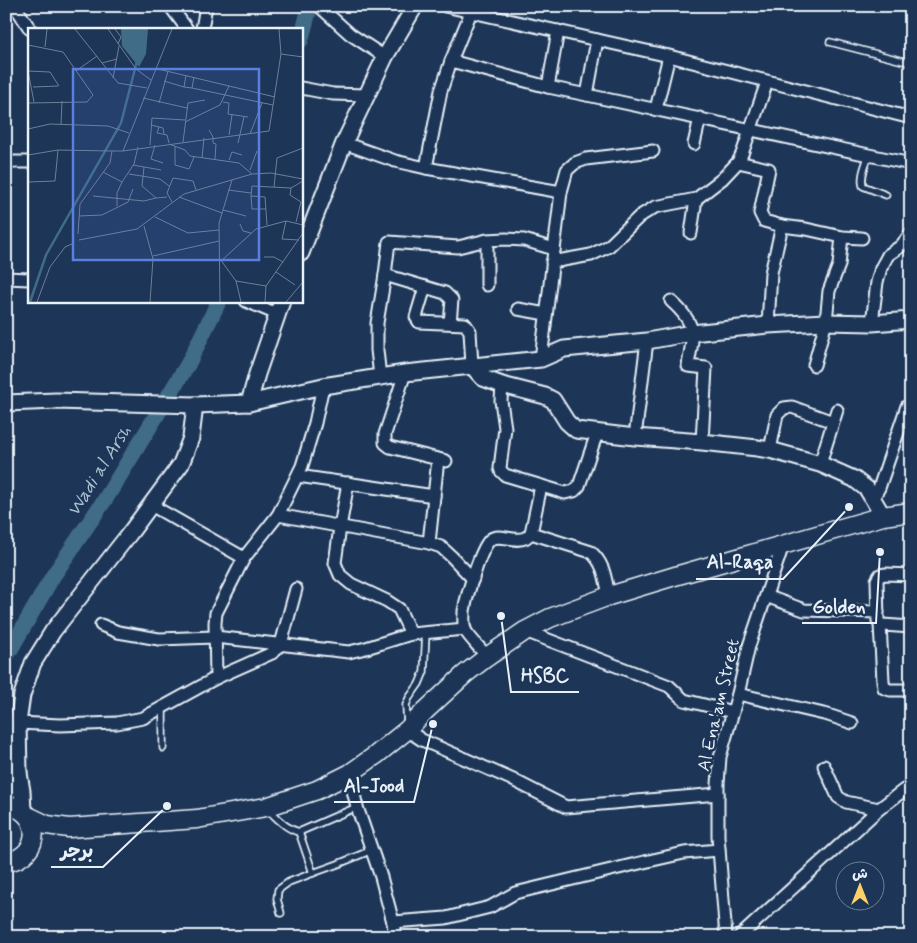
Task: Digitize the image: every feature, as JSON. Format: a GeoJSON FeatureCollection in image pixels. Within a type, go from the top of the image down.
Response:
{"type":"FeatureCollection","features":[{"type":"Feature","properties":{"kind":"main road"},"geometry":{"type":"LineString","coordinates":[[6,805],[16,807],[47,825],[68,828],[197,819],[266,807],[317,790],[349,774],[407,730],[424,711],[465,674],[525,631],[550,618],[609,596],[675,576],[883,516],[911,512]]}},
{"type":"Feature","properties":{"kind":"main road"},"geometry":{"type":"LineString","coordinates":[[6,862],[22,857],[32,844],[33,825],[26,814]]}},
{"type":"Feature","properties":{"kind":"main road"},"geometry":{"type":"LineString","coordinates":[[32,844],[68,828]]}},
{"type":"Feature","properties":{"kind":"street"},"geometry":{"type":"LineString","coordinates":[[170,6],[186,28]]}},
{"type":"Feature","properties":{"kind":"street"},"geometry":{"type":"LineString","coordinates":[[202,28],[206,6]]}},
{"type":"Feature","properties":{"kind":"street"},"geometry":{"type":"LineString","coordinates":[[319,6],[350,34],[385,57]]}},
{"type":"Feature","properties":{"kind":"street"},"geometry":{"type":"LineString","coordinates":[[302,250],[344,143],[385,57],[415,6]]}},
{"type":"Feature","properties":{"kind":"street"},"geometry":{"type":"LineString","coordinates":[[445,6],[669,56],[911,118]]}},
{"type":"Feature","properties":{"kind":"street"},"geometry":{"type":"LineString","coordinates":[[17,7],[29,28]]}},
{"type":"Feature","properties":{"kind":"street"},"geometry":{"type":"LineString","coordinates":[[426,168],[441,91],[470,12]]}},
{"type":"Feature","properties":{"kind":"street"},"geometry":{"type":"LineString","coordinates":[[548,87],[558,31]]}},
{"type":"Feature","properties":{"kind":"street"},"geometry":{"type":"LineString","coordinates":[[587,95],[597,40]]}},
{"type":"Feature","properties":{"kind":"street"},"geometry":{"type":"LineString","coordinates":[[656,109],[669,56]]}},
{"type":"Feature","properties":{"kind":"street"},"geometry":{"type":"LineString","coordinates":[[451,61],[548,87],[911,164]]}},
{"type":"Feature","properties":{"kind":"street"},"geometry":{"type":"LineString","coordinates":[[552,262],[591,256],[609,246],[640,216],[655,207],[696,199],[722,179],[738,162],[742,154],[767,82]]}},
{"type":"Feature","properties":{"kind":"street"},"geometry":{"type":"LineString","coordinates":[[302,88],[333,94],[366,96]]}},
{"type":"Feature","properties":{"kind":"street"},"geometry":{"type":"LineString","coordinates":[[694,144],[700,118]]}},
{"type":"Feature","properties":{"kind":"street"},"geometry":{"type":"LineString","coordinates":[[344,143],[395,161],[561,192]]}},
{"type":"Feature","properties":{"kind":"street"},"geometry":{"type":"LineString","coordinates":[[541,359],[561,192],[567,170],[575,163],[586,159],[653,151]]}},
{"type":"Feature","properties":{"kind":"street"},"geometry":{"type":"LineString","coordinates":[[6,162],[28,162]]}},
{"type":"Feature","properties":{"kind":"street"},"geometry":{"type":"LineString","coordinates":[[738,162],[769,169],[760,213],[764,221],[842,238],[862,238]]}},
{"type":"Feature","properties":{"kind":"street"},"geometry":{"type":"LineString","coordinates":[[690,233],[696,199]]}},
{"type":"Feature","properties":{"kind":"street"},"geometry":{"type":"LineString","coordinates":[[768,325],[771,273],[782,226]]}},
{"type":"Feature","properties":{"kind":"street"},"geometry":{"type":"LineString","coordinates":[[872,323],[877,282],[881,268],[888,255],[901,246],[911,233]]}},
{"type":"Feature","properties":{"kind":"street"},"geometry":{"type":"LineString","coordinates":[[814,365],[826,322],[829,291],[839,265],[842,238]]}},
{"type":"Feature","properties":{"kind":"street"},"geometry":{"type":"LineString","coordinates":[[380,376],[377,324],[389,242],[458,247],[487,240],[506,239],[524,240],[554,249]]}},
{"type":"Feature","properties":{"kind":"street"},"geometry":{"type":"LineString","coordinates":[[487,240],[487,285]]}},
{"type":"Feature","properties":{"kind":"street"},"geometry":{"type":"LineString","coordinates":[[385,274],[445,293],[452,300],[450,323]]}},
{"type":"Feature","properties":{"kind":"street"},"geometry":{"type":"LineString","coordinates":[[6,278],[28,278]]}},
{"type":"Feature","properties":{"kind":"street"},"geometry":{"type":"LineString","coordinates":[[424,287],[416,317],[419,322],[465,324],[470,331],[472,366],[483,378],[553,400],[567,422],[576,430],[770,450],[820,464],[854,479],[867,489],[883,516]]}},
{"type":"Feature","properties":{"kind":"street"},"geometry":{"type":"LineString","coordinates":[[670,301],[679,308],[688,322],[692,333],[688,366],[706,368],[702,442]]}},
{"type":"Feature","properties":{"kind":"street"},"geometry":{"type":"LineString","coordinates":[[249,402],[280,307],[252,302]]}},
{"type":"Feature","properties":{"kind":"street"},"geometry":{"type":"LineString","coordinates":[[518,309],[546,314]]}},
{"type":"Feature","properties":{"kind":"street"},"geometry":{"type":"LineString","coordinates":[[6,403],[56,401],[195,405],[249,402],[323,386],[405,372],[541,359],[564,349],[647,341],[692,333],[768,325],[826,322],[872,323],[911,320]]}},
{"type":"Feature","properties":{"kind":"street"},"geometry":{"type":"LineString","coordinates":[[635,437],[647,341]]}},
{"type":"Feature","properties":{"kind":"street"},"geometry":{"type":"LineString","coordinates":[[405,372],[385,434],[385,443],[390,447],[442,460],[434,496],[429,543]]}},
{"type":"Feature","properties":{"kind":"street"},"geometry":{"type":"LineString","coordinates":[[502,385],[501,402],[505,428],[501,471],[505,475],[566,493],[574,491],[579,486],[597,433]]}},
{"type":"Feature","properties":{"kind":"street"},"geometry":{"type":"LineString","coordinates":[[216,678],[216,613],[244,558],[278,515],[298,476],[315,423],[323,386]]}},
{"type":"Feature","properties":{"kind":"street"},"geometry":{"type":"LineString","coordinates":[[26,814],[19,773],[18,723],[22,695],[33,663],[53,631],[181,464],[191,438],[195,405]]}},
{"type":"Feature","properties":{"kind":"street"},"geometry":{"type":"LineString","coordinates":[[873,498],[880,488],[907,406]]}},
{"type":"Feature","properties":{"kind":"street"},"geometry":{"type":"LineString","coordinates":[[770,450],[777,415],[784,408],[792,407],[833,422]]}},
{"type":"Feature","properties":{"kind":"street"},"geometry":{"type":"LineString","coordinates":[[820,464],[837,410]]}},
{"type":"Feature","properties":{"kind":"street"},"geometry":{"type":"LineString","coordinates":[[298,476],[434,496]]}},
{"type":"Feature","properties":{"kind":"street"},"geometry":{"type":"LineString","coordinates":[[348,483],[335,563],[340,575],[351,584],[387,601],[398,609],[411,634]]}},
{"type":"Feature","properties":{"kind":"street"},"geometry":{"type":"LineString","coordinates":[[487,657],[465,629],[464,613],[473,579],[486,545],[491,539],[498,537],[525,538],[531,533],[541,486]]}},
{"type":"Feature","properties":{"kind":"street"},"geometry":{"type":"LineString","coordinates":[[151,505],[244,558]]}},
{"type":"Feature","properties":{"kind":"street"},"geometry":{"type":"LineString","coordinates":[[278,515],[429,543],[440,547],[473,579]]}},
{"type":"Feature","properties":{"kind":"street"},"geometry":{"type":"LineString","coordinates":[[531,533],[591,552],[602,566],[609,596]]}},
{"type":"Feature","properties":{"kind":"street","name":"Al Ena'am Street"},"geometry":{"type":"LineString","coordinates":[[726,937],[719,850],[718,794],[720,757],[749,646],[783,545]]}},
{"type":"Feature","properties":{"kind":"street"},"geometry":{"type":"LineString","coordinates":[[911,575],[886,574],[880,575],[877,580],[878,621],[880,624],[884,688],[890,690],[911,690]]}},
{"type":"Feature","properties":{"kind":"street"},"geometry":{"type":"LineString","coordinates":[[18,723],[60,725],[117,723],[143,718],[216,678],[272,653],[281,644],[296,590]]}},
{"type":"Feature","properties":{"kind":"street"},"geometry":{"type":"LineString","coordinates":[[766,596],[804,610],[878,612]]}},
{"type":"Feature","properties":{"kind":"street"},"geometry":{"type":"LineString","coordinates":[[880,624],[911,627]]}},
{"type":"Feature","properties":{"kind":"street"},"geometry":{"type":"LineString","coordinates":[[101,625],[118,632],[159,639],[215,637],[349,652],[411,634],[465,629]]}},
{"type":"Feature","properties":{"kind":"street"},"geometry":{"type":"LineString","coordinates":[[525,631],[669,686],[684,700],[733,712]]}},
{"type":"Feature","properties":{"kind":"street"},"geometry":{"type":"LineString","coordinates":[[738,694],[828,714],[852,723]]}},
{"type":"Feature","properties":{"kind":"street"},"geometry":{"type":"LineString","coordinates":[[407,730],[422,740],[511,779],[566,807],[718,794]]}},
{"type":"Feature","properties":{"kind":"street"},"geometry":{"type":"LineString","coordinates":[[824,766],[838,798],[846,802],[879,809]]}},
{"type":"Feature","properties":{"kind":"street"},"geometry":{"type":"LineString","coordinates":[[6,795],[19,773]]}},
{"type":"Feature","properties":{"kind":"street"},"geometry":{"type":"LineString","coordinates":[[349,774],[357,807],[393,922],[395,937]]}},
{"type":"Feature","properties":{"kind":"street"},"geometry":{"type":"LineString","coordinates":[[739,937],[879,809],[911,787]]}},
{"type":"Feature","properties":{"kind":"street"},"geometry":{"type":"LineString","coordinates":[[393,922],[446,918],[490,907],[516,893],[684,853],[719,850]]}},
{"type":"Feature","properties":{"kind":"lane"},"geometry":{"type":"LineString","coordinates":[[830,42],[911,63]]}},
{"type":"Feature","properties":{"kind":"lane"},"geometry":{"type":"LineString","coordinates":[[869,154],[863,175],[863,186],[886,194]]}},
{"type":"Feature","properties":{"kind":"lane"},"geometry":{"type":"LineString","coordinates":[[407,730],[406,705],[424,672],[426,632]]}},
{"type":"Feature","properties":{"kind":"lane"},"geometry":{"type":"LineString","coordinates":[[163,707],[163,748]]}},
{"type":"Feature","properties":{"kind":"lane"},"geometry":{"type":"LineString","coordinates":[[266,807],[288,828],[299,832],[357,807]]}},
{"type":"Feature","properties":{"kind":"lane"},"geometry":{"type":"LineString","coordinates":[[299,832],[313,873]]}},
{"type":"Feature","properties":{"kind":"lane"},"geometry":{"type":"LineString","coordinates":[[282,913],[277,899],[278,890],[289,882],[372,850]]}},
{"type":"Feature","properties":{"kind":"waterway","name":"Wadi al Arsh"},"geometry":{"type":"LineString","coordinates":[[302,36],[310,6]]}},
{"type":"Feature","properties":{"kind":"waterway","name":"Wadi al Arsh"},"geometry":{"type":"LineString","coordinates":[[6,657],[53,576],[106,498],[188,364],[219,302]]}},
{"type":"Feature","properties":{"kind":"place","name":"Al-Raqa"},"geometry":{"type":"Point","coordinates":[849,507]}},
{"type":"Feature","properties":{"kind":"place","name":"Golden"},"geometry":{"type":"Point","coordinates":[880,552]}},
{"type":"Feature","properties":{"kind":"place","name":"HSBC"},"geometry":{"type":"Point","coordinates":[501,616]}},
{"type":"Feature","properties":{"kind":"place","name":"Al-Jood"},"geometry":{"type":"Point","coordinates":[433,724]}},
{"type":"Feature","properties":{"kind":"place","name":"برجر"},"geometry":{"type":"Point","coordinates":[167,806]}}]}
